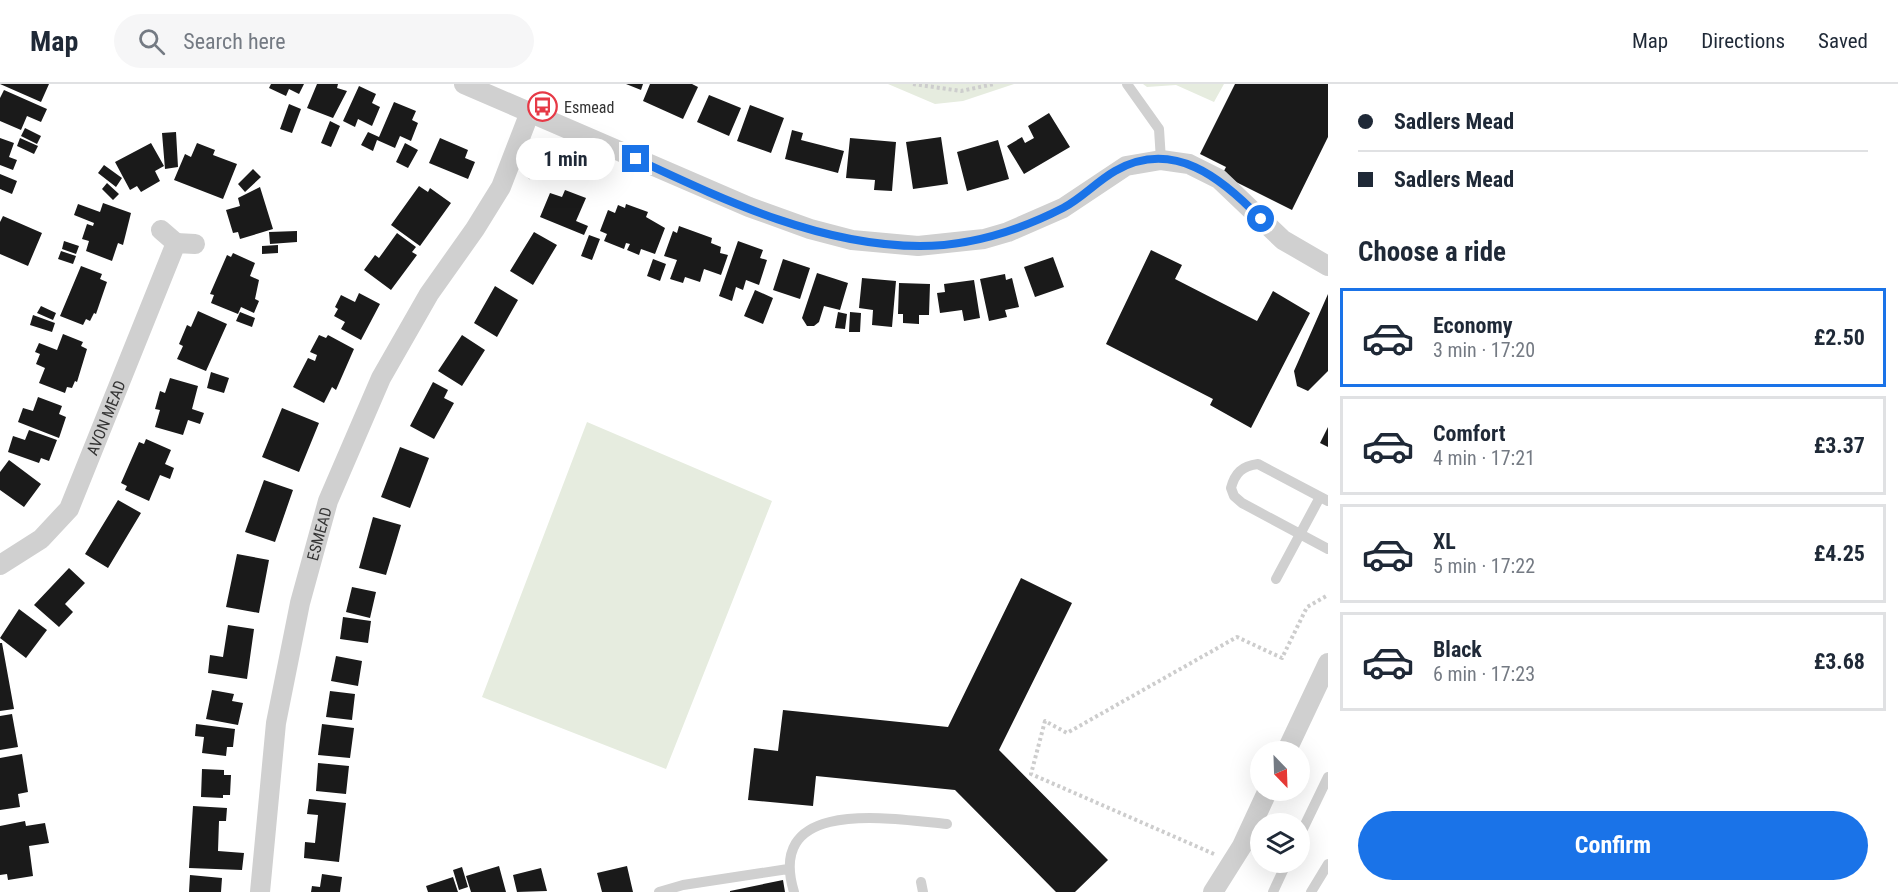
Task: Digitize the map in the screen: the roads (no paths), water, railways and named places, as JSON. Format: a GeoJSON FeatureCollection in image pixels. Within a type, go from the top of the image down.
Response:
{"type":"FeatureCollection","features":[{"type":"Feature","properties":{"kind":"street"},"geometry":{"type":"LineString","coordinates":[[465,84],[788,222],[830,235],[885,244],[918,246],[964,243],[1008,232],[1063,208],[1126,166],[1161,160],[1189,164],[1219,179],[1283,240],[1328,266]]}},
{"type":"Feature","properties":{"kind":"street","name":"ESMEAD"},"geometry":{"type":"LineString","coordinates":[[260,892],[277,713],[308,569],[328,501],[381,378],[429,294],[475,229],[501,187],[530,112]]}},
{"type":"Feature","properties":{"kind":"street","name":"AVON MEAD"},"geometry":{"type":"LineString","coordinates":[[0,565],[51,531],[73,502],[177,239]]}},
{"type":"Feature","properties":{"kind":"street"},"geometry":{"type":"LineString","coordinates":[[1291,741],[1327,666]]}},
{"type":"Feature","properties":{"kind":"street"},"geometry":{"type":"LineString","coordinates":[[1213,892],[1242,846],[1263,801]]}},
{"type":"Feature","properties":{"kind":"street"},"geometry":{"type":"LineString","coordinates":[[1202,892],[1228,865]]}},
{"type":"Feature","properties":{"kind":"lane"},"geometry":{"type":"LineString","coordinates":[[1127,84],[1159,129],[1161,160]]}},
{"type":"Feature","properties":{"kind":"lane"},"geometry":{"type":"LineString","coordinates":[[1276,579],[1301,535],[1324,499],[1258,464],[1238,471],[1231,488],[1234,496],[1301,535],[1328,549]]}},
{"type":"Feature","properties":{"kind":"lane"},"geometry":{"type":"LineString","coordinates":[[1310,814],[1328,777]]}},
{"type":"Feature","properties":{"kind":"lane"},"geometry":{"type":"LineString","coordinates":[[794,892],[788,869],[792,848],[814,827],[856,816],[947,824]]}},
{"type":"Feature","properties":{"kind":"lane"},"geometry":{"type":"LineString","coordinates":[[1311,892],[1328,864]]}},
{"type":"Feature","properties":{"kind":"lane"},"geometry":{"type":"LineString","coordinates":[[659,892],[683,885],[788,869]]}},
{"type":"Feature","properties":{"kind":"lane"},"geometry":{"type":"LineString","coordinates":[[1273,892],[1282,873]]}},
{"type":"Feature","properties":{"kind":"place","name":"Esmead"},"geometry":{"type":"Point","coordinates":[543,107]}}]}
